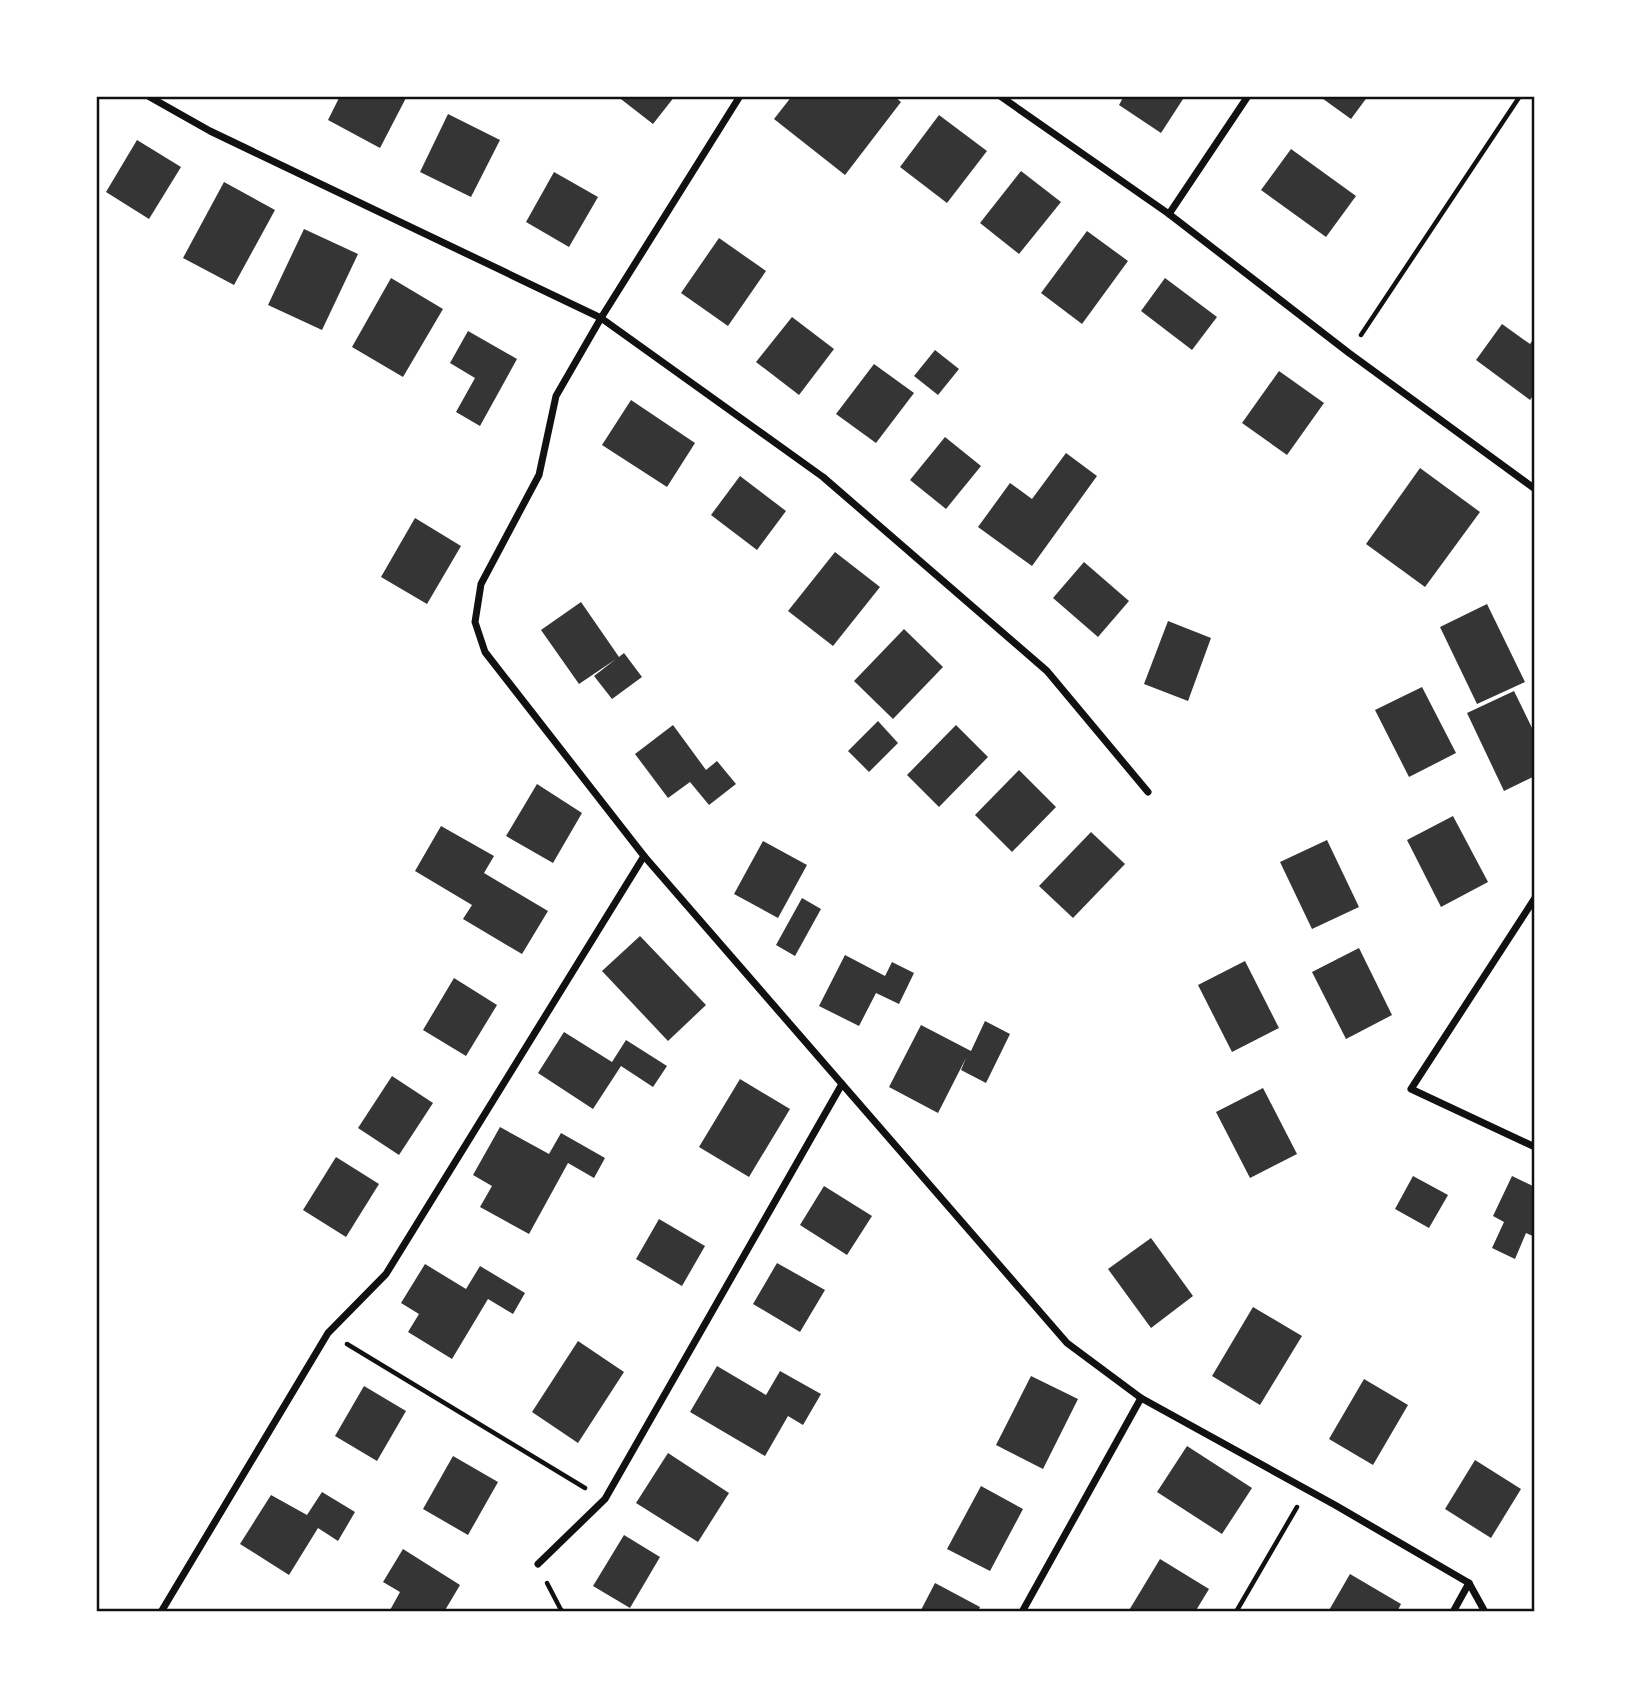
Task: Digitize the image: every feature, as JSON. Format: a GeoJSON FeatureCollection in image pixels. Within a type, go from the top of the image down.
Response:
{"type":"FeatureCollection","features":[{"type":"Feature","properties":{"kind":"street"},"geometry":{"type":"LineString","coordinates":[[148,96],[210,131],[601,318],[823,477],[1047,671],[1148,792]]}},
{"type":"Feature","properties":{"kind":"street"},"geometry":{"type":"LineString","coordinates":[[740,96],[601,318],[556,396],[539,475],[481,584],[475,622],[485,652],[644,856],[1067,1343],[1141,1398],[1469,1583],[1485,1612]]}},
{"type":"Feature","properties":{"kind":"street"},"geometry":{"type":"LineString","coordinates":[[1000,96],[1169,214],[1349,353],[1535,489]]}},
{"type":"Feature","properties":{"kind":"street"},"geometry":{"type":"LineString","coordinates":[[1169,214],[1248,96]]}},
{"type":"Feature","properties":{"kind":"street"},"geometry":{"type":"LineString","coordinates":[[161,1612],[328,1333],[386,1274],[644,856]]}},
{"type":"Feature","properties":{"kind":"street"},"geometry":{"type":"LineString","coordinates":[[1535,898],[1410,1089],[1535,1147]]}},
{"type":"Feature","properties":{"kind":"street"},"geometry":{"type":"LineString","coordinates":[[538,1564],[604,1499],[842,1084]]}},
{"type":"Feature","properties":{"kind":"street"},"geometry":{"type":"LineString","coordinates":[[1022,1612],[1141,1398]]}},
{"type":"Feature","properties":{"kind":"street"},"geometry":{"type":"LineString","coordinates":[[1453,1612],[1469,1583]]}},
{"type":"Feature","properties":{"kind":"path"},"geometry":{"type":"LineString","coordinates":[[1349,353],[1520,96]]}},
{"type":"Feature","properties":{"kind":"path"},"geometry":{"type":"LineString","coordinates":[[328,1333],[604,1499]]}},
{"type":"Feature","properties":{"kind":"path"},"geometry":{"type":"LineString","coordinates":[[1236,1612],[1307,1490]]}},
{"type":"Feature","properties":{"kind":"path"},"geometry":{"type":"LineString","coordinates":[[538,1564],[564,1612]]}},
{"type":"Feature","properties":{"kind":"building"},"geometry":{"type":"Polygon","coordinates":[[[340,96],[407,96],[380,148],[328,120],[340,96]]]}},
{"type":"Feature","properties":{"kind":"building"},"geometry":{"type":"Polygon","coordinates":[[[617,96],[675,96],[653,124],[617,96]]]}},
{"type":"Feature","properties":{"kind":"building"},"geometry":{"type":"Polygon","coordinates":[[[792,96],[894,96],[901,102],[845,175],[774,119],[792,96]]]}},
{"type":"Feature","properties":{"kind":"building"},"geometry":{"type":"Polygon","coordinates":[[[1124,96],[1185,96],[1161,133],[1119,105],[1124,96]]]}},
{"type":"Feature","properties":{"kind":"building"},"geometry":{"type":"Polygon","coordinates":[[[1319,96],[1368,96],[1351,119],[1319,96]]]}},
{"type":"Feature","properties":{"kind":"building"},"geometry":{"type":"Polygon","coordinates":[[[448,114],[500,140],[471,197],[420,172],[448,114]]]}},
{"type":"Feature","properties":{"kind":"building"},"geometry":{"type":"Polygon","coordinates":[[[939,115],[987,151],[947,203],[900,167],[939,115]]]}},
{"type":"Feature","properties":{"kind":"building"},"geometry":{"type":"Polygon","coordinates":[[[137,140],[181,167],[149,219],[106,192],[137,140]]]}},
{"type":"Feature","properties":{"kind":"building"},"geometry":{"type":"Polygon","coordinates":[[[1291,149],[1356,196],[1326,237],[1261,190],[1291,149]]]}},
{"type":"Feature","properties":{"kind":"building"},"geometry":{"type":"Polygon","coordinates":[[[1021,171],[1061,202],[1019,254],[980,223],[1021,171]]]}},
{"type":"Feature","properties":{"kind":"building"},"geometry":{"type":"Polygon","coordinates":[[[554,172],[598,197],[569,247],[526,222],[554,172]]]}},
{"type":"Feature","properties":{"kind":"building"},"geometry":{"type":"Polygon","coordinates":[[[224,182],[275,210],[234,285],[183,258],[224,182]]]}},
{"type":"Feature","properties":{"kind":"building"},"geometry":{"type":"Polygon","coordinates":[[[304,229],[358,254],[322,330],[268,305],[304,229]]]}},
{"type":"Feature","properties":{"kind":"building"},"geometry":{"type":"Polygon","coordinates":[[[1087,231],[1128,261],[1082,324],[1041,293],[1087,231]]]}},
{"type":"Feature","properties":{"kind":"building"},"geometry":{"type":"Polygon","coordinates":[[[719,238],[766,271],[728,326],[681,293],[719,238]]]}},
{"type":"Feature","properties":{"kind":"building"},"geometry":{"type":"Polygon","coordinates":[[[391,278],[443,309],[403,377],[352,347],[391,278]]]}},
{"type":"Feature","properties":{"kind":"building"},"geometry":{"type":"Polygon","coordinates":[[[1165,278],[1217,317],[1192,350],[1141,311],[1165,278]]]}},
{"type":"Feature","properties":{"kind":"building"},"geometry":{"type":"Polygon","coordinates":[[[792,317],[834,349],[799,395],[756,362],[792,317]]]}},
{"type":"Feature","properties":{"kind":"building"},"geometry":{"type":"Polygon","coordinates":[[[1502,324],[1530,344],[1535,337],[1535,393],[1530,400],[1476,360],[1502,324]]]}},
{"type":"Feature","properties":{"kind":"building"},"geometry":{"type":"Polygon","coordinates":[[[468,331],[517,359],[480,426],[456,412],[475,378],[450,363],[468,331]]]}},
{"type":"Feature","properties":{"kind":"building"},"geometry":{"type":"Polygon","coordinates":[[[935,350],[959,369],[938,395],[914,376],[935,350]]]}},
{"type":"Feature","properties":{"kind":"building"},"geometry":{"type":"Polygon","coordinates":[[[874,364],[914,393],[876,443],[836,414],[874,364]]]}},
{"type":"Feature","properties":{"kind":"building"},"geometry":{"type":"Polygon","coordinates":[[[1279,371],[1324,403],[1287,455],[1242,423],[1279,371]]]}},
{"type":"Feature","properties":{"kind":"building"},"geometry":{"type":"Polygon","coordinates":[[[631,400],[695,443],[667,487],[602,445],[631,400]]]}},
{"type":"Feature","properties":{"kind":"building"},"geometry":{"type":"Polygon","coordinates":[[[945,437],[981,466],[946,509],[910,480],[945,437]]]}},
{"type":"Feature","properties":{"kind":"building"},"geometry":{"type":"Polygon","coordinates":[[[1066,453],[1097,476],[1032,566],[978,527],[1010,483],[1032,499],[1066,453]]]}},
{"type":"Feature","properties":{"kind":"building"},"geometry":{"type":"Polygon","coordinates":[[[1420,468],[1480,512],[1425,587],[1366,544],[1420,468]]]}},
{"type":"Feature","properties":{"kind":"building"},"geometry":{"type":"Polygon","coordinates":[[[740,476],[786,511],[757,550],[711,515],[740,476]]]}},
{"type":"Feature","properties":{"kind":"building"},"geometry":{"type":"Polygon","coordinates":[[[415,518],[461,546],[427,604],[381,577],[415,518]]]}},
{"type":"Feature","properties":{"kind":"building"},"geometry":{"type":"Polygon","coordinates":[[[835,552],[880,587],[833,646],[788,611],[835,552]]]}},
{"type":"Feature","properties":{"kind":"building"},"geometry":{"type":"Polygon","coordinates":[[[1084,562],[1129,601],[1098,637],[1053,598],[1084,562]]]}},
{"type":"Feature","properties":{"kind":"building"},"geometry":{"type":"Polygon","coordinates":[[[581,602],[619,657],[624,653],[642,677],[612,699],[594,676],[616,659],[579,684],[541,630],[581,602]]]}},
{"type":"Feature","properties":{"kind":"building"},"geometry":{"type":"Polygon","coordinates":[[[1487,604],[1525,682],[1477,704],[1440,627],[1487,604]]]}},
{"type":"Feature","properties":{"kind":"building"},"geometry":{"type":"Polygon","coordinates":[[[1168,621],[1211,638],[1188,701],[1144,684],[1168,621]]]}},
{"type":"Feature","properties":{"kind":"building"},"geometry":{"type":"Polygon","coordinates":[[[904,629],[943,667],[893,719],[854,681],[904,629]]]}},
{"type":"Feature","properties":{"kind":"building"},"geometry":{"type":"Polygon","coordinates":[[[1422,687],[1456,753],[1409,777],[1375,710],[1422,687]]]}},
{"type":"Feature","properties":{"kind":"building"},"geometry":{"type":"Polygon","coordinates":[[[1514,691],[1535,734],[1535,776],[1504,791],[1467,713],[1514,691]]]}},
{"type":"Feature","properties":{"kind":"building"},"geometry":{"type":"Polygon","coordinates":[[[878,721],[898,743],[869,772],[848,751],[878,721]]]}},
{"type":"Feature","properties":{"kind":"building"},"geometry":{"type":"Polygon","coordinates":[[[673,725],[706,770],[717,761],[736,784],[709,805],[690,782],[668,798],[635,754],[673,725]]]}},
{"type":"Feature","properties":{"kind":"building"},"geometry":{"type":"Polygon","coordinates":[[[956,725],[988,757],[939,807],[907,775],[956,725]]]}},
{"type":"Feature","properties":{"kind":"building"},"geometry":{"type":"Polygon","coordinates":[[[1019,770],[1056,807],[1012,852],[975,815],[1019,770]]]}},
{"type":"Feature","properties":{"kind":"building"},"geometry":{"type":"Polygon","coordinates":[[[537,784],[582,813],[553,863],[506,836],[537,784]]]}},
{"type":"Feature","properties":{"kind":"building"},"geometry":{"type":"Polygon","coordinates":[[[1453,816],[1488,882],[1441,907],[1407,840],[1453,816]]]}},
{"type":"Feature","properties":{"kind":"building"},"geometry":{"type":"Polygon","coordinates":[[[441,826],[494,856],[484,873],[548,911],[522,954],[463,919],[472,905],[415,871],[441,826]]]}},
{"type":"Feature","properties":{"kind":"building"},"geometry":{"type":"Polygon","coordinates":[[[1091,832],[1125,864],[1073,918],[1039,886],[1091,832]]]}},
{"type":"Feature","properties":{"kind":"building"},"geometry":{"type":"Polygon","coordinates":[[[1327,840],[1359,907],[1312,929],[1280,862],[1327,840]]]}},
{"type":"Feature","properties":{"kind":"building"},"geometry":{"type":"Polygon","coordinates":[[[763,841],[807,865],[778,918],[734,894],[763,841]]]}},
{"type":"Feature","properties":{"kind":"building"},"geometry":{"type":"Polygon","coordinates":[[[802,898],[821,909],[795,956],[776,945],[802,898]]]}},
{"type":"Feature","properties":{"kind":"building"},"geometry":{"type":"Polygon","coordinates":[[[640,936],[706,1005],[668,1041],[602,971],[640,936]]]}},
{"type":"Feature","properties":{"kind":"building"},"geometry":{"type":"Polygon","coordinates":[[[1359,948],[1392,1015],[1346,1039],[1312,972],[1359,948]]]}},
{"type":"Feature","properties":{"kind":"building"},"geometry":{"type":"Polygon","coordinates":[[[845,955],[885,976],[892,962],[914,973],[899,1004],[876,993],[859,1026],[819,1006],[845,955]]]}},
{"type":"Feature","properties":{"kind":"building"},"geometry":{"type":"Polygon","coordinates":[[[1245,961],[1279,1028],[1232,1052],[1198,985],[1245,961]]]}},
{"type":"Feature","properties":{"kind":"building"},"geometry":{"type":"Polygon","coordinates":[[[454,978],[497,1005],[466,1056],[423,1030],[454,978]]]}},
{"type":"Feature","properties":{"kind":"building"},"geometry":{"type":"Polygon","coordinates":[[[985,1021],[1010,1034],[986,1083],[961,1070],[966,1058],[938,1113],[889,1087],[921,1025],[971,1051],[985,1021]]]}},
{"type":"Feature","properties":{"kind":"building"},"geometry":{"type":"Polygon","coordinates":[[[564,1032],[612,1062],[626,1040],[667,1066],[653,1087],[621,1066],[593,1109],[538,1073],[564,1032]]]}},
{"type":"Feature","properties":{"kind":"building"},"geometry":{"type":"Polygon","coordinates":[[[392,1076],[433,1103],[399,1155],[358,1128],[392,1076]]]}},
{"type":"Feature","properties":{"kind":"building"},"geometry":{"type":"Polygon","coordinates":[[[740,1079],[790,1109],[749,1177],[699,1147],[740,1079]]]}},
{"type":"Feature","properties":{"kind":"building"},"geometry":{"type":"Polygon","coordinates":[[[1263,1088],[1297,1154],[1250,1178],[1216,1112],[1263,1088]]]}},
{"type":"Feature","properties":{"kind":"building"},"geometry":{"type":"Polygon","coordinates":[[[500,1127],[549,1154],[561,1133],[605,1158],[594,1178],[568,1163],[529,1234],[480,1207],[492,1186],[473,1175],[500,1127]]]}},
{"type":"Feature","properties":{"kind":"building"},"geometry":{"type":"Polygon","coordinates":[[[336,1157],[379,1184],[346,1237],[303,1210],[336,1157]]]}},
{"type":"Feature","properties":{"kind":"building"},"geometry":{"type":"Polygon","coordinates":[[[1413,1176],[1448,1195],[1429,1228],[1395,1209],[1413,1176]]]}},
{"type":"Feature","properties":{"kind":"building"},"geometry":{"type":"Polygon","coordinates":[[[1512,1176],[1535,1187],[1535,1237],[1526,1233],[1515,1259],[1492,1248],[1504,1222],[1493,1216],[1512,1176]]]}},
{"type":"Feature","properties":{"kind":"building"},"geometry":{"type":"Polygon","coordinates":[[[824,1186],[872,1216],[847,1255],[800,1225],[824,1186]]]}},
{"type":"Feature","properties":{"kind":"building"},"geometry":{"type":"Polygon","coordinates":[[[659,1219],[705,1246],[682,1286],[636,1259],[659,1219]]]}},
{"type":"Feature","properties":{"kind":"building"},"geometry":{"type":"Polygon","coordinates":[[[1151,1238],[1193,1296],[1151,1328],[1108,1269],[1151,1238]]]}},
{"type":"Feature","properties":{"kind":"building"},"geometry":{"type":"Polygon","coordinates":[[[777,1263],[825,1290],[800,1332],[753,1304],[777,1263]]]}},
{"type":"Feature","properties":{"kind":"building"},"geometry":{"type":"Polygon","coordinates":[[[425,1264],[466,1289],[480,1266],[525,1293],[513,1314],[488,1299],[452,1359],[408,1332],[419,1314],[401,1303],[425,1264]]]}},
{"type":"Feature","properties":{"kind":"building"},"geometry":{"type":"Polygon","coordinates":[[[1253,1307],[1302,1336],[1260,1405],[1212,1376],[1253,1307]]]}},
{"type":"Feature","properties":{"kind":"building"},"geometry":{"type":"Polygon","coordinates":[[[578,1341],[624,1372],[578,1443],[532,1412],[578,1341]]]}},
{"type":"Feature","properties":{"kind":"building"},"geometry":{"type":"Polygon","coordinates":[[[717,1366],[766,1395],[780,1371],[821,1394],[803,1425],[788,1416],[765,1456],[690,1412],[717,1366]]]}},
{"type":"Feature","properties":{"kind":"building"},"geometry":{"type":"Polygon","coordinates":[[[1031,1376],[1078,1399],[1043,1469],[996,1445],[1031,1376]]]}},
{"type":"Feature","properties":{"kind":"building"},"geometry":{"type":"Polygon","coordinates":[[[1364,1379],[1408,1405],[1373,1465],[1329,1439],[1364,1379]]]}},
{"type":"Feature","properties":{"kind":"building"},"geometry":{"type":"Polygon","coordinates":[[[364,1386],[406,1411],[377,1461],[335,1436],[364,1386]]]}},
{"type":"Feature","properties":{"kind":"building"},"geometry":{"type":"Polygon","coordinates":[[[1187,1446],[1252,1488],[1222,1534],[1157,1492],[1187,1446]]]}},
{"type":"Feature","properties":{"kind":"building"},"geometry":{"type":"Polygon","coordinates":[[[668,1453],[729,1493],[698,1542],[636,1503],[668,1453]]]}},
{"type":"Feature","properties":{"kind":"building"},"geometry":{"type":"Polygon","coordinates":[[[453,1456],[498,1482],[468,1535],[423,1509],[453,1456]]]}},
{"type":"Feature","properties":{"kind":"building"},"geometry":{"type":"Polygon","coordinates":[[[1475,1460],[1521,1489],[1491,1538],[1445,1509],[1475,1460]]]}},
{"type":"Feature","properties":{"kind":"building"},"geometry":{"type":"Polygon","coordinates":[[[981,1486],[1023,1509],[990,1571],[947,1549],[981,1486]]]}},
{"type":"Feature","properties":{"kind":"building"},"geometry":{"type":"Polygon","coordinates":[[[322,1492],[355,1512],[338,1541],[318,1528],[289,1575],[240,1544],[271,1495],[307,1515],[322,1492]]]}},
{"type":"Feature","properties":{"kind":"building"},"geometry":{"type":"Polygon","coordinates":[[[624,1535],[660,1557],[630,1608],[593,1586],[624,1535]]]}},
{"type":"Feature","properties":{"kind":"building"},"geometry":{"type":"Polygon","coordinates":[[[403,1549],[460,1585],[444,1612],[389,1612],[400,1592],[383,1582],[403,1549]]]}},
{"type":"Feature","properties":{"kind":"building"},"geometry":{"type":"Polygon","coordinates":[[[1160,1559],[1209,1589],[1195,1612],[1128,1612],[1160,1559]]]}},
{"type":"Feature","properties":{"kind":"building"},"geometry":{"type":"Polygon","coordinates":[[[1350,1574],[1401,1604],[1397,1612],[1328,1612],[1350,1574]]]}},
{"type":"Feature","properties":{"kind":"building"},"geometry":{"type":"Polygon","coordinates":[[[935,1583],[980,1607],[978,1612],[920,1612],[935,1583]]]}}]}
